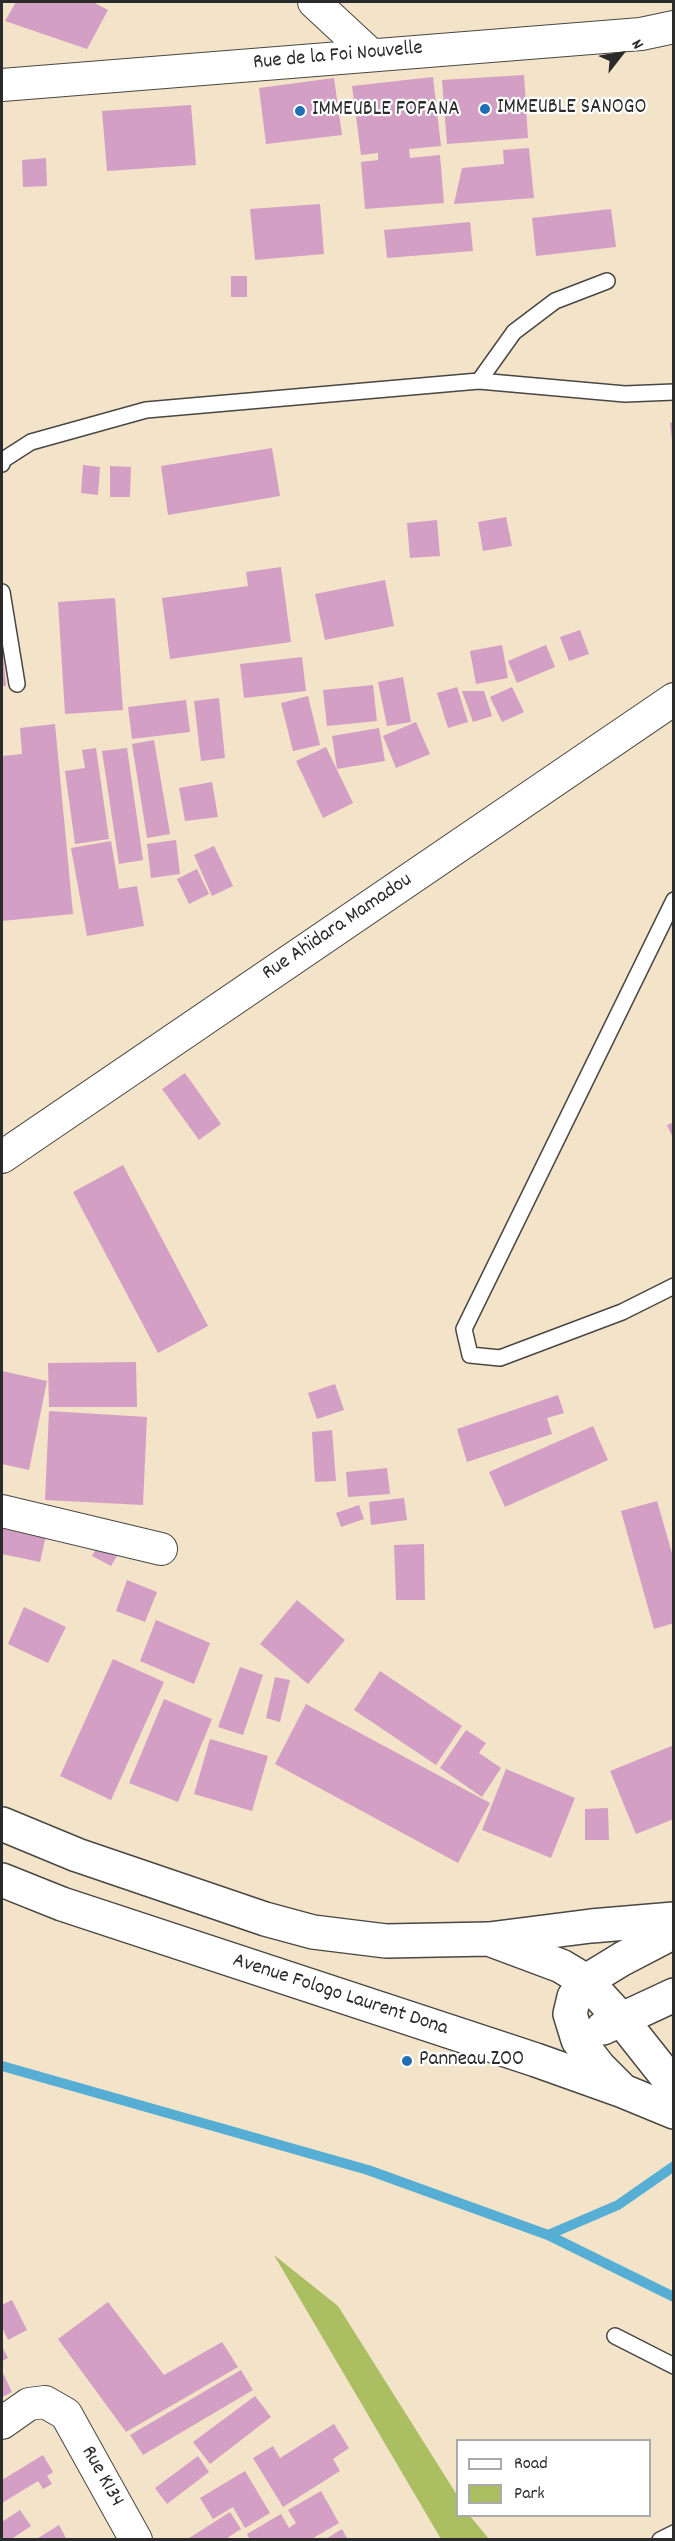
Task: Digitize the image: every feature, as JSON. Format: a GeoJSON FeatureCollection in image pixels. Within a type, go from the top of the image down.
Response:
{"type":"FeatureCollection","features":[{"type":"Feature","properties":{"kind":"main road"},"geometry":{"type":"LineString","coordinates":[[2,1824],[76,1855],[265,1919],[313,1932],[386,1941],[489,1939],[591,1926],[674,1919]]}},
{"type":"Feature","properties":{"kind":"main road","name":"Avenue Fologo Laurent Dona"},"geometry":{"type":"LineString","coordinates":[[2,1880],[62,1904],[536,2060],[674,2112]]}},
{"type":"Feature","properties":{"kind":"main road"},"geometry":{"type":"LineString","coordinates":[[623,2091],[599,2067],[578,2040],[570,2014],[574,1997],[586,1981],[621,1959],[674,1932]]}},
{"type":"Feature","properties":{"kind":"main road"},"geometry":{"type":"LineString","coordinates":[[489,1939],[561,1966],[586,1981],[671,2076]]}},
{"type":"Feature","properties":{"kind":"main road"},"geometry":{"type":"LineString","coordinates":[[536,2060],[674,1995]]}},
{"type":"Feature","properties":{"kind":"street"},"geometry":{"type":"LineString","coordinates":[[314,2],[370,54]]}},
{"type":"Feature","properties":{"kind":"street","name":"Rue de la Foi Nouvelle"},"geometry":{"type":"LineString","coordinates":[[2,85],[641,34],[674,27]]}},
{"type":"Feature","properties":{"kind":"street","name":"Rue Ahïdara Mamadou"},"geometry":{"type":"LineString","coordinates":[[2,1157],[674,699]]}},
{"type":"Feature","properties":{"kind":"street"},"geometry":{"type":"LineString","coordinates":[[2,1511],[161,1549]]}},
{"type":"Feature","properties":{"kind":"street","name":"Rue K134"},"geometry":{"type":"LineString","coordinates":[[2,2423],[29,2404],[45,2402],[66,2414],[136,2540]]}},
{"type":"Feature","properties":{"kind":"lane"},"geometry":{"type":"LineString","coordinates":[[479,381],[514,332],[555,301],[607,281]]}},
{"type":"Feature","properties":{"kind":"lane"},"geometry":{"type":"LineString","coordinates":[[2,464],[3,460],[31,442],[146,410],[479,381],[625,394],[674,392]]}},
{"type":"Feature","properties":{"kind":"lane"},"geometry":{"type":"LineString","coordinates":[[2,592],[17,684]]}},
{"type":"Feature","properties":{"kind":"lane"},"geometry":{"type":"LineString","coordinates":[[674,900],[464,1329],[470,1355],[500,1358],[622,1312],[674,1286]]}},
{"type":"Feature","properties":{"kind":"lane"},"geometry":{"type":"LineString","coordinates":[[615,2336],[674,2366]]}},
{"type":"Feature","properties":{"kind":"lane"},"geometry":{"type":"LineString","coordinates":[[660,2540],[674,2533]]}},
{"type":"Feature","properties":{"kind":"green space"},"geometry":{"type":"Polygon","coordinates":[[[274,2255],[338,2306],[456,2493],[456,2517],[471,2517],[489,2539],[441,2539],[274,2255]]]}},
{"type":"Feature","properties":{"kind":"building"},"geometry":{"type":"Polygon","coordinates":[[[16,2],[93,2],[108,10],[87,49],[5,21],[16,2]]]}},
{"type":"Feature","properties":{"kind":"building","name":"IMMEUBLE SANOGO"},"geometry":{"type":"Polygon","coordinates":[[[524,75],[528,138],[447,144],[442,80],[524,75]]]}},
{"type":"Feature","properties":{"kind":"building"},"geometry":{"type":"Polygon","coordinates":[[[433,77],[441,146],[409,149],[410,158],[440,155],[444,203],[365,209],[361,162],[378,160],[378,153],[361,155],[352,86],[433,77]]]}},
{"type":"Feature","properties":{"kind":"building","name":"IMMEUBLE FOFANA"},"geometry":{"type":"Polygon","coordinates":[[[334,78],[342,135],[266,144],[259,88],[334,78]]]}},
{"type":"Feature","properties":{"kind":"building"},"geometry":{"type":"Polygon","coordinates":[[[191,105],[196,165],[107,171],[102,111],[191,105]]]}},
{"type":"Feature","properties":{"kind":"building"},"geometry":{"type":"Polygon","coordinates":[[[529,148],[534,198],[454,204],[462,168],[504,164],[503,150],[529,148]]]}},
{"type":"Feature","properties":{"kind":"building"},"geometry":{"type":"Polygon","coordinates":[[[46,158],[47,186],[23,187],[22,160],[46,158]]]}},
{"type":"Feature","properties":{"kind":"building"},"geometry":{"type":"Polygon","coordinates":[[[320,204],[324,254],[255,260],[250,209],[320,204]]]}},
{"type":"Feature","properties":{"kind":"building"},"geometry":{"type":"Polygon","coordinates":[[[611,209],[616,247],[536,256],[532,218],[611,209]]]}},
{"type":"Feature","properties":{"kind":"building"},"geometry":{"type":"Polygon","coordinates":[[[470,222],[473,251],[387,258],[384,230],[470,222]]]}},
{"type":"Feature","properties":{"kind":"building"},"geometry":{"type":"Polygon","coordinates":[[[231,276],[247,276],[247,297],[231,297],[231,276]]]}},
{"type":"Feature","properties":{"kind":"building"},"geometry":{"type":"Polygon","coordinates":[[[674,422],[674,440],[672,440],[670,423],[674,422]]]}},
{"type":"Feature","properties":{"kind":"building"},"geometry":{"type":"Polygon","coordinates":[[[272,448],[280,496],[168,515],[161,466],[272,448]]]}},
{"type":"Feature","properties":{"kind":"building"},"geometry":{"type":"Polygon","coordinates":[[[83,465],[100,467],[98,495],[81,493],[83,465]]]}},
{"type":"Feature","properties":{"kind":"building"},"geometry":{"type":"Polygon","coordinates":[[[110,466],[131,467],[130,497],[110,497],[110,466]]]}},
{"type":"Feature","properties":{"kind":"building"},"geometry":{"type":"Polygon","coordinates":[[[506,517],[512,546],[483,551],[478,522],[506,517]]]}},
{"type":"Feature","properties":{"kind":"building"},"geometry":{"type":"Polygon","coordinates":[[[437,520],[440,556],[410,558],[407,523],[437,520]]]}},
{"type":"Feature","properties":{"kind":"building"},"geometry":{"type":"Polygon","coordinates":[[[281,567],[291,642],[170,659],[162,598],[248,586],[246,572],[281,567]]]}},
{"type":"Feature","properties":{"kind":"building"},"geometry":{"type":"Polygon","coordinates":[[[385,580],[394,626],[325,640],[315,594],[385,580]]]}},
{"type":"Feature","properties":{"kind":"building"},"geometry":{"type":"Polygon","coordinates":[[[115,598],[123,710],[65,714],[58,602],[115,598]]]}},
{"type":"Feature","properties":{"kind":"building"},"geometry":{"type":"Polygon","coordinates":[[[580,630],[589,654],[569,661],[560,637],[580,630]]]}},
{"type":"Feature","properties":{"kind":"building"},"geometry":{"type":"Polygon","coordinates":[[[2,643],[6,686],[2,686],[2,643]]]}},
{"type":"Feature","properties":{"kind":"building"},"geometry":{"type":"Polygon","coordinates":[[[502,645],[508,678],[476,684],[470,651],[502,645]]]}},
{"type":"Feature","properties":{"kind":"building"},"geometry":{"type":"Polygon","coordinates":[[[546,645],[555,667],[517,683],[508,661],[546,645]]]}},
{"type":"Feature","properties":{"kind":"building"},"geometry":{"type":"Polygon","coordinates":[[[302,657],[306,691],[244,698],[240,664],[302,657]]]}},
{"type":"Feature","properties":{"kind":"building"},"geometry":{"type":"Polygon","coordinates":[[[403,677],[411,722],[387,726],[378,682],[403,677]]]}},
{"type":"Feature","properties":{"kind":"building"},"geometry":{"type":"Polygon","coordinates":[[[373,685],[377,721],[327,726],[323,690],[373,685]]]}},
{"type":"Feature","properties":{"kind":"building"},"geometry":{"type":"Polygon","coordinates":[[[457,687],[468,722],[448,728],[437,693],[457,687]]]}},
{"type":"Feature","properties":{"kind":"building"},"geometry":{"type":"Polygon","coordinates":[[[512,687],[524,712],[502,722],[490,697],[512,687]]]}},
{"type":"Feature","properties":{"kind":"building"},"geometry":{"type":"Polygon","coordinates":[[[462,691],[484,691],[492,716],[473,722],[462,691]]]}},
{"type":"Feature","properties":{"kind":"building"},"geometry":{"type":"Polygon","coordinates":[[[308,696],[320,745],[293,751],[281,703],[308,696]]]}},
{"type":"Feature","properties":{"kind":"building"},"geometry":{"type":"Polygon","coordinates":[[[219,698],[225,758],[201,761],[194,701],[219,698]]]}},
{"type":"Feature","properties":{"kind":"building"},"geometry":{"type":"Polygon","coordinates":[[[186,700],[190,732],[132,739],[128,707],[186,700]]]}},
{"type":"Feature","properties":{"kind":"building"},"geometry":{"type":"Polygon","coordinates":[[[416,722],[430,754],[396,768],[383,736],[416,722]]]}},
{"type":"Feature","properties":{"kind":"building"},"geometry":{"type":"Polygon","coordinates":[[[55,724],[73,914],[2,921],[2,756],[22,754],[20,728],[55,724]]]}},
{"type":"Feature","properties":{"kind":"building"},"geometry":{"type":"Polygon","coordinates":[[[379,728],[385,761],[337,769],[332,736],[379,728]]]}},
{"type":"Feature","properties":{"kind":"building"},"geometry":{"type":"Polygon","coordinates":[[[154,740],[170,834],[147,838],[132,744],[154,740]]]}},
{"type":"Feature","properties":{"kind":"building"},"geometry":{"type":"Polygon","coordinates":[[[326,747],[353,803],[323,818],[296,761],[326,747]]]}},
{"type":"Feature","properties":{"kind":"building"},"geometry":{"type":"Polygon","coordinates":[[[96,748],[109,839],[75,844],[65,771],[85,768],[82,750],[96,748]]]}},
{"type":"Feature","properties":{"kind":"building"},"geometry":{"type":"Polygon","coordinates":[[[127,748],[143,860],[119,864],[102,751],[127,748]]]}},
{"type":"Feature","properties":{"kind":"building"},"geometry":{"type":"Polygon","coordinates":[[[212,782],[218,817],[185,821],[179,788],[212,782]]]}},
{"type":"Feature","properties":{"kind":"building"},"geometry":{"type":"Polygon","coordinates":[[[176,840],[180,874],[151,878],[147,844],[176,840]]]}},
{"type":"Feature","properties":{"kind":"building"},"geometry":{"type":"Polygon","coordinates":[[[111,841],[119,889],[137,886],[144,926],[87,936],[71,848],[111,841]]]}},
{"type":"Feature","properties":{"kind":"building"},"geometry":{"type":"Polygon","coordinates":[[[214,846],[233,886],[212,896],[194,855],[214,846]]]}},
{"type":"Feature","properties":{"kind":"building"},"geometry":{"type":"Polygon","coordinates":[[[197,869],[209,894],[189,904],[177,879],[197,869]]]}},
{"type":"Feature","properties":{"kind":"building"},"geometry":{"type":"Polygon","coordinates":[[[185,1073],[221,1124],[199,1140],[162,1089],[185,1073]]]}},
{"type":"Feature","properties":{"kind":"building"},"geometry":{"type":"Polygon","coordinates":[[[674,1122],[674,1140],[667,1125],[674,1122]]]}},
{"type":"Feature","properties":{"kind":"building"},"geometry":{"type":"Polygon","coordinates":[[[123,1165],[208,1326],[158,1353],[73,1192],[123,1165]]]}},
{"type":"Feature","properties":{"kind":"building"},"geometry":{"type":"Polygon","coordinates":[[[136,1362],[137,1407],[49,1407],[48,1363],[136,1362]]]}},
{"type":"Feature","properties":{"kind":"building"},"geometry":{"type":"Polygon","coordinates":[[[2,1371],[47,1381],[29,1470],[2,1464],[2,1371]]]}},
{"type":"Feature","properties":{"kind":"building"},"geometry":{"type":"Polygon","coordinates":[[[335,1384],[344,1410],[317,1419],[308,1393],[335,1384]]]}},
{"type":"Feature","properties":{"kind":"building"},"geometry":{"type":"Polygon","coordinates":[[[558,1395],[564,1413],[547,1418],[552,1434],[467,1462],[457,1429],[558,1395]]]}},
{"type":"Feature","properties":{"kind":"building"},"geometry":{"type":"Polygon","coordinates":[[[49,1411],[147,1417],[143,1505],[45,1500],[49,1411]]]}},
{"type":"Feature","properties":{"kind":"building"},"geometry":{"type":"Polygon","coordinates":[[[593,1426],[608,1460],[505,1507],[489,1472],[593,1426]]]}},
{"type":"Feature","properties":{"kind":"building"},"geometry":{"type":"Polygon","coordinates":[[[332,1430],[336,1481],[315,1482],[312,1432],[332,1430]]]}},
{"type":"Feature","properties":{"kind":"building"},"geometry":{"type":"Polygon","coordinates":[[[387,1468],[390,1494],[348,1497],[346,1472],[387,1468]]]}},
{"type":"Feature","properties":{"kind":"building"},"geometry":{"type":"Polygon","coordinates":[[[404,1498],[407,1520],[371,1525],[369,1502],[404,1498]]]}},
{"type":"Feature","properties":{"kind":"building"},"geometry":{"type":"Polygon","coordinates":[[[657,1501],[674,1560],[674,1623],[654,1629],[621,1511],[657,1501]]]}},
{"type":"Feature","properties":{"kind":"building"},"geometry":{"type":"Polygon","coordinates":[[[359,1505],[364,1519],[341,1527],[336,1513],[359,1505]]]}},
{"type":"Feature","properties":{"kind":"building"},"geometry":{"type":"Polygon","coordinates":[[[2,1521],[47,1531],[40,1562],[2,1554],[2,1521]]]}},
{"type":"Feature","properties":{"kind":"building"},"geometry":{"type":"Polygon","coordinates":[[[424,1544],[425,1600],[396,1600],[394,1545],[424,1544]]]}},
{"type":"Feature","properties":{"kind":"building"},"geometry":{"type":"Polygon","coordinates":[[[98,1545],[117,1556],[111,1566],[92,1556],[98,1545]]]}},
{"type":"Feature","properties":{"kind":"building"},"geometry":{"type":"Polygon","coordinates":[[[127,1580],[157,1592],[145,1622],[116,1611],[127,1580]]]}},
{"type":"Feature","properties":{"kind":"building"},"geometry":{"type":"Polygon","coordinates":[[[297,1600],[345,1640],[308,1684],[260,1644],[297,1600]]]}},
{"type":"Feature","properties":{"kind":"building"},"geometry":{"type":"Polygon","coordinates":[[[24,1607],[66,1627],[48,1663],[8,1644],[24,1607]]]}},
{"type":"Feature","properties":{"kind":"building"},"geometry":{"type":"Polygon","coordinates":[[[156,1620],[210,1643],[194,1684],[140,1661],[156,1620]]]}},
{"type":"Feature","properties":{"kind":"building"},"geometry":{"type":"Polygon","coordinates":[[[113,1659],[164,1682],[111,1800],[60,1776],[113,1659]]]}},
{"type":"Feature","properties":{"kind":"building"},"geometry":{"type":"Polygon","coordinates":[[[240,1667],[263,1675],[243,1735],[218,1727],[240,1667]]]}},
{"type":"Feature","properties":{"kind":"building"},"geometry":{"type":"Polygon","coordinates":[[[380,1671],[462,1726],[436,1765],[354,1710],[380,1671]]]}},
{"type":"Feature","properties":{"kind":"building"},"geometry":{"type":"Polygon","coordinates":[[[275,1677],[290,1680],[280,1722],[266,1718],[275,1677]]]}},
{"type":"Feature","properties":{"kind":"building"},"geometry":{"type":"Polygon","coordinates":[[[164,1699],[212,1719],[178,1802],[129,1783],[164,1699]]]}},
{"type":"Feature","properties":{"kind":"building"},"geometry":{"type":"Polygon","coordinates":[[[306,1704],[490,1803],[458,1863],[275,1764],[306,1704]]]}},
{"type":"Feature","properties":{"kind":"building"},"geometry":{"type":"Polygon","coordinates":[[[466,1730],[486,1743],[479,1753],[501,1768],[482,1797],[440,1768],[466,1730]]]}},
{"type":"Feature","properties":{"kind":"building"},"geometry":{"type":"Polygon","coordinates":[[[210,1739],[268,1756],[252,1811],[194,1794],[210,1739]]]}},
{"type":"Feature","properties":{"kind":"building"},"geometry":{"type":"Polygon","coordinates":[[[674,1745],[674,1819],[636,1834],[610,1771],[674,1745]]]}},
{"type":"Feature","properties":{"kind":"building"},"geometry":{"type":"Polygon","coordinates":[[[506,1769],[575,1798],[551,1858],[482,1830],[506,1769]]]}},
{"type":"Feature","properties":{"kind":"building"},"geometry":{"type":"Polygon","coordinates":[[[608,1808],[609,1840],[585,1840],[585,1809],[608,1808]]]}},
{"type":"Feature","properties":{"kind":"building"},"geometry":{"type":"Polygon","coordinates":[[[12,2300],[27,2330],[8,2340],[2,2327],[2,2305],[12,2300]]]}},
{"type":"Feature","properties":{"kind":"building"},"geometry":{"type":"Polygon","coordinates":[[[108,2302],[164,2375],[222,2342],[238,2367],[126,2432],[58,2339],[108,2302]]]}},
{"type":"Feature","properties":{"kind":"building"},"geometry":{"type":"Polygon","coordinates":[[[2,2346],[8,2358],[2,2361],[2,2346]]]}},
{"type":"Feature","properties":{"kind":"building"},"geometry":{"type":"Polygon","coordinates":[[[241,2370],[253,2390],[143,2455],[130,2435],[241,2370]]]}},
{"type":"Feature","properties":{"kind":"building"},"geometry":{"type":"Polygon","coordinates":[[[2,2371],[12,2392],[2,2397],[2,2371]]]}},
{"type":"Feature","properties":{"kind":"building"},"geometry":{"type":"Polygon","coordinates":[[[255,2396],[271,2417],[210,2464],[193,2442],[255,2396]]]}},
{"type":"Feature","properties":{"kind":"building"},"geometry":{"type":"Polygon","coordinates":[[[334,2424],[349,2448],[333,2459],[340,2471],[283,2507],[253,2458],[273,2446],[280,2458],[334,2424]]]}},
{"type":"Feature","properties":{"kind":"building"},"geometry":{"type":"Polygon","coordinates":[[[43,2455],[53,2472],[47,2476],[52,2484],[43,2489],[38,2481],[2,2503],[2,2480],[43,2455]]]}},
{"type":"Feature","properties":{"kind":"building"},"geometry":{"type":"Polygon","coordinates":[[[198,2456],[209,2472],[167,2504],[155,2488],[198,2456]]]}},
{"type":"Feature","properties":{"kind":"building"},"geometry":{"type":"Polygon","coordinates":[[[245,2471],[270,2513],[245,2528],[233,2507],[213,2519],[200,2498],[245,2471]]]}},
{"type":"Feature","properties":{"kind":"building"},"geometry":{"type":"Polygon","coordinates":[[[321,2491],[339,2523],[310,2540],[250,2540],[247,2534],[281,2514],[289,2528],[296,2523],[288,2510],[321,2491]]]}},
{"type":"Feature","properties":{"kind":"building"},"geometry":{"type":"Polygon","coordinates":[[[20,2510],[31,2526],[10,2540],[2,2540],[2,2522],[20,2510]]]}},
{"type":"Feature","properties":{"kind":"building"},"geometry":{"type":"Polygon","coordinates":[[[230,2512],[241,2529],[224,2540],[186,2540],[230,2512]]]}},
{"type":"Feature","properties":{"kind":"building"},"geometry":{"type":"Polygon","coordinates":[[[59,2525],[67,2540],[35,2540],[59,2525]]]}},
{"type":"Feature","properties":{"kind":"building"},"geometry":{"type":"Polygon","coordinates":[[[342,2529],[348,2540],[324,2540],[342,2529]]]}},
{"type":"Feature","properties":{"kind":"waterway"},"geometry":{"type":"LineString","coordinates":[[2,2066],[368,2170],[548,2235],[674,2297]]}},
{"type":"Feature","properties":{"kind":"waterway"},"geometry":{"type":"LineString","coordinates":[[548,2235],[618,2205],[674,2166]]}},
{"type":"Feature","properties":{"kind":"place","name":"IMMEUBLE SANOGO"},"geometry":{"type":"Point","coordinates":[485,109]}},
{"type":"Feature","properties":{"kind":"place","name":"IMMEUBLE FOFANA"},"geometry":{"type":"Point","coordinates":[300,111]}},
{"type":"Feature","properties":{"kind":"place","name":"Panneau ZOO"},"geometry":{"type":"Point","coordinates":[407,2061]}}]}
